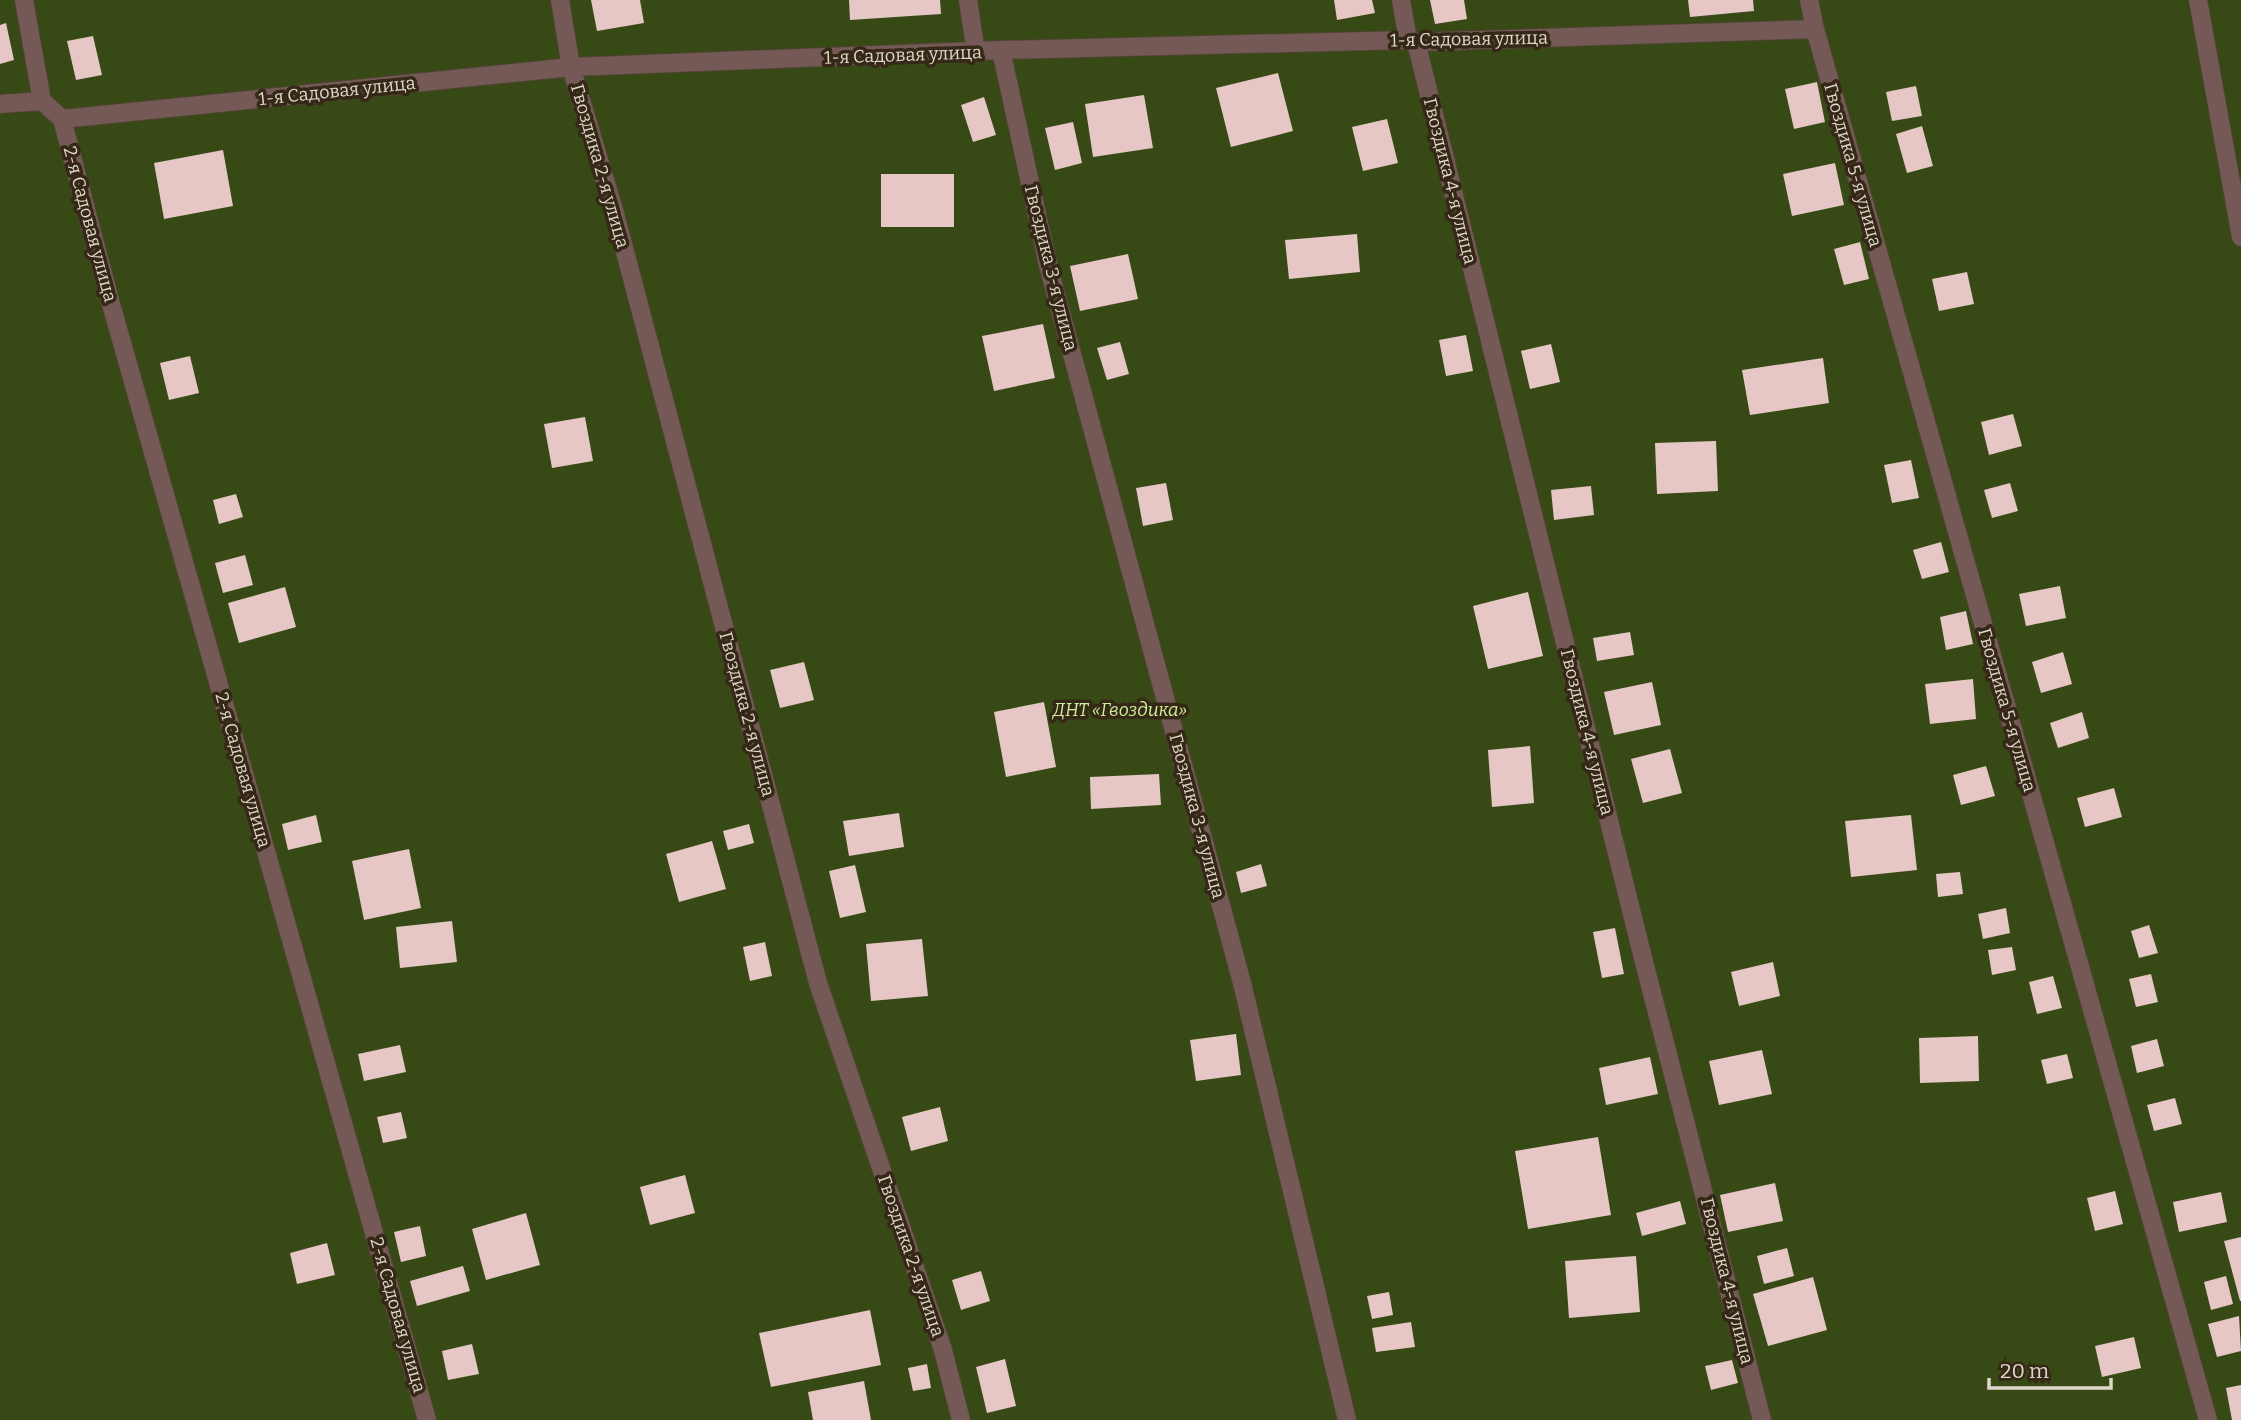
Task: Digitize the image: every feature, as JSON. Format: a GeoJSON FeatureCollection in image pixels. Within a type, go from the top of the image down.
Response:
{"type":"FeatureCollection","features":[{"type":"Feature","properties":{"kind":"street"},"geometry":{"type":"LineString","coordinates":[[24,0],[43,101],[62,119]]}},
{"type":"Feature","properties":{"kind":"street","name":"Гвоздика 2-я улица"},"geometry":{"type":"LineString","coordinates":[[560,0],[572,67],[614,211],[818,983],[943,1350],[961,1420]]}},
{"type":"Feature","properties":{"kind":"street"},"geometry":{"type":"LineString","coordinates":[[968,0],[976,53]]}},
{"type":"Feature","properties":{"kind":"street","name":"Гвоздика 4-я улица"},"geometry":{"type":"LineString","coordinates":[[1401,0],[1762,1420]]}},
{"type":"Feature","properties":{"kind":"street","name":"Гвоздика 5-я улица"},"geometry":{"type":"LineString","coordinates":[[1809,0],[2208,1420]]}},
{"type":"Feature","properties":{"kind":"street"},"geometry":{"type":"LineString","coordinates":[[2198,0],[2241,237]]}},
{"type":"Feature","properties":{"kind":"street","name":"1-я Садовая улица"},"geometry":{"type":"LineString","coordinates":[[62,119],[572,67],[1001,50],[1815,29]]}},
{"type":"Feature","properties":{"kind":"street","name":"Гвоздика 3-я улица"},"geometry":{"type":"LineString","coordinates":[[1001,50],[1048,265],[1242,983],[1347,1420]]}},
{"type":"Feature","properties":{"kind":"street"},"geometry":{"type":"LineString","coordinates":[[0,104],[43,101]]}},
{"type":"Feature","properties":{"kind":"street","name":"2-я Садовая улица"},"geometry":{"type":"LineString","coordinates":[[62,119],[115,317],[427,1420]]}},
{"type":"Feature","properties":{"kind":"green space","name":"ДНТ «Гвоздика»"},"geometry":{"type":"Polygon","coordinates":[[[0,0],[2241,0],[2241,1420],[0,1420],[0,0]]]}},
{"type":"Feature","properties":{"kind":"building"},"geometry":{"type":"Polygon","coordinates":[[[591,0],[640,0],[644,23],[597,31],[591,0]]]}},
{"type":"Feature","properties":{"kind":"building"},"geometry":{"type":"Polygon","coordinates":[[[849,0],[940,0],[941,14],[850,20],[849,0]]]}},
{"type":"Feature","properties":{"kind":"building"},"geometry":{"type":"Polygon","coordinates":[[[1334,0],[1372,0],[1375,13],[1337,20],[1334,0]]]}},
{"type":"Feature","properties":{"kind":"building"},"geometry":{"type":"Polygon","coordinates":[[[1430,0],[1464,0],[1467,19],[1435,24],[1430,0]]]}},
{"type":"Feature","properties":{"kind":"building"},"geometry":{"type":"Polygon","coordinates":[[[1688,0],[1753,0],[1754,11],[1690,17],[1688,0]]]}},
{"type":"Feature","properties":{"kind":"building"},"geometry":{"type":"Polygon","coordinates":[[[6,23],[14,60],[0,64],[0,25],[6,23]]]}},
{"type":"Feature","properties":{"kind":"building"},"geometry":{"type":"Polygon","coordinates":[[[93,36],[102,75],[76,80],[67,41],[93,36]]]}},
{"type":"Feature","properties":{"kind":"building"},"geometry":{"type":"Polygon","coordinates":[[[1278,73],[1293,131],[1231,147],[1216,88],[1278,73]]]}},
{"type":"Feature","properties":{"kind":"building"},"geometry":{"type":"Polygon","coordinates":[[[1817,82],[1825,122],[1794,129],[1785,89],[1817,82]]]}},
{"type":"Feature","properties":{"kind":"building"},"geometry":{"type":"Polygon","coordinates":[[[1916,86],[1922,116],[1892,121],[1886,92],[1916,86]]]}},
{"type":"Feature","properties":{"kind":"building"},"geometry":{"type":"Polygon","coordinates":[[[1144,95],[1153,148],[1093,157],[1085,104],[1144,95]]]}},
{"type":"Feature","properties":{"kind":"building"},"geometry":{"type":"Polygon","coordinates":[[[984,97],[996,135],[973,142],[961,105],[984,97]]]}},
{"type":"Feature","properties":{"kind":"building"},"geometry":{"type":"Polygon","coordinates":[[[1387,119],[1398,163],[1363,171],[1352,127],[1387,119]]]}},
{"type":"Feature","properties":{"kind":"building"},"geometry":{"type":"Polygon","coordinates":[[[1073,122],[1082,163],[1055,170],[1045,128],[1073,122]]]}},
{"type":"Feature","properties":{"kind":"building"},"geometry":{"type":"Polygon","coordinates":[[[1922,126],[1933,166],[1907,173],[1896,134],[1922,126]]]}},
{"type":"Feature","properties":{"kind":"building"},"geometry":{"type":"Polygon","coordinates":[[[223,150],[233,206],[164,219],[154,163],[223,150]]]}},
{"type":"Feature","properties":{"kind":"building"},"geometry":{"type":"Polygon","coordinates":[[[1835,163],[1844,205],[1792,216],[1783,174],[1835,163]]]}},
{"type":"Feature","properties":{"kind":"building"},"geometry":{"type":"Polygon","coordinates":[[[881,174],[954,174],[954,227],[881,227],[881,174]]]}},
{"type":"Feature","properties":{"kind":"building"},"geometry":{"type":"Polygon","coordinates":[[[1357,234],[1360,272],[1289,279],[1285,240],[1357,234]]]}},
{"type":"Feature","properties":{"kind":"building"},"geometry":{"type":"Polygon","coordinates":[[[1860,242],[1869,279],[1844,285],[1834,249],[1860,242]]]}},
{"type":"Feature","properties":{"kind":"building"},"geometry":{"type":"Polygon","coordinates":[[[1128,254],[1138,299],[1080,311],[1070,266],[1128,254]]]}},
{"type":"Feature","properties":{"kind":"building"},"geometry":{"type":"Polygon","coordinates":[[[1967,272],[1974,304],[1939,311],[1932,279],[1967,272]]]}},
{"type":"Feature","properties":{"kind":"building"},"geometry":{"type":"Polygon","coordinates":[[[1043,324],[1055,378],[994,391],[982,336],[1043,324]]]}},
{"type":"Feature","properties":{"kind":"building"},"geometry":{"type":"Polygon","coordinates":[[[1466,335],[1473,371],[1446,376],[1439,340],[1466,335]]]}},
{"type":"Feature","properties":{"kind":"building"},"geometry":{"type":"Polygon","coordinates":[[[1120,342],[1129,374],[1107,380],[1097,348],[1120,342]]]}},
{"type":"Feature","properties":{"kind":"building"},"geometry":{"type":"Polygon","coordinates":[[[1551,344],[1560,382],[1530,389],[1521,351],[1551,344]]]}},
{"type":"Feature","properties":{"kind":"building"},"geometry":{"type":"Polygon","coordinates":[[[190,356],[199,393],[169,400],[160,363],[190,356]]]}},
{"type":"Feature","properties":{"kind":"building"},"geometry":{"type":"Polygon","coordinates":[[[1823,358],[1829,403],[1750,415],[1742,370],[1823,358]]]}},
{"type":"Feature","properties":{"kind":"building"},"geometry":{"type":"Polygon","coordinates":[[[2013,414],[2022,446],[1989,455],[1981,422],[2013,414]]]}},
{"type":"Feature","properties":{"kind":"building"},"geometry":{"type":"Polygon","coordinates":[[[585,417],[593,461],[552,468],[544,424],[585,417]]]}},
{"type":"Feature","properties":{"kind":"building"},"geometry":{"type":"Polygon","coordinates":[[[1716,441],[1718,491],[1657,494],[1655,443],[1716,441]]]}},
{"type":"Feature","properties":{"kind":"building"},"geometry":{"type":"Polygon","coordinates":[[[1911,460],[1919,498],[1892,503],[1884,465],[1911,460]]]}},
{"type":"Feature","properties":{"kind":"building"},"geometry":{"type":"Polygon","coordinates":[[[1166,483],[1173,520],[1143,526],[1136,488],[1166,483]]]}},
{"type":"Feature","properties":{"kind":"building"},"geometry":{"type":"Polygon","coordinates":[[[2010,483],[2018,511],[1992,518],[1984,490],[2010,483]]]}},
{"type":"Feature","properties":{"kind":"building"},"geometry":{"type":"Polygon","coordinates":[[[1591,486],[1594,515],[1554,520],[1551,490],[1591,486]]]}},
{"type":"Feature","properties":{"kind":"building"},"geometry":{"type":"Polygon","coordinates":[[[236,494],[243,517],[219,524],[213,500],[236,494]]]}},
{"type":"Feature","properties":{"kind":"building"},"geometry":{"type":"Polygon","coordinates":[[[1941,542],[1949,572],[1922,579],[1913,550],[1941,542]]]}},
{"type":"Feature","properties":{"kind":"building"},"geometry":{"type":"Polygon","coordinates":[[[245,555],[253,585],[223,593],[215,563],[245,555]]]}},
{"type":"Feature","properties":{"kind":"building"},"geometry":{"type":"Polygon","coordinates":[[[2060,586],[2066,618],[2026,626],[2019,594],[2060,586]]]}},
{"type":"Feature","properties":{"kind":"building"},"geometry":{"type":"Polygon","coordinates":[[[285,587],[296,627],[239,643],[228,603],[285,587]]]}},
{"type":"Feature","properties":{"kind":"building"},"geometry":{"type":"Polygon","coordinates":[[[1528,592],[1543,656],[1488,669],[1473,606],[1528,592]]]}},
{"type":"Feature","properties":{"kind":"building"},"geometry":{"type":"Polygon","coordinates":[[[1966,611],[1973,644],[1946,650],[1940,617],[1966,611]]]}},
{"type":"Feature","properties":{"kind":"building"},"geometry":{"type":"Polygon","coordinates":[[[1630,632],[1634,655],[1597,661],[1593,638],[1630,632]]]}},
{"type":"Feature","properties":{"kind":"building"},"geometry":{"type":"Polygon","coordinates":[[[2063,652],[2072,684],[2041,693],[2032,662],[2063,652]]]}},
{"type":"Feature","properties":{"kind":"building"},"geometry":{"type":"Polygon","coordinates":[[[804,662],[814,700],[780,708],[770,670],[804,662]]]}},
{"type":"Feature","properties":{"kind":"building"},"geometry":{"type":"Polygon","coordinates":[[[1973,679],[1976,719],[1930,724],[1925,684],[1973,679]]]}},
{"type":"Feature","properties":{"kind":"building"},"geometry":{"type":"Polygon","coordinates":[[[1652,682],[1661,725],[1614,735],[1604,692],[1652,682]]]}},
{"type":"Feature","properties":{"kind":"building"},"geometry":{"type":"Polygon","coordinates":[[[1044,702],[1056,767],[1006,777],[994,712],[1044,702]]]}},
{"type":"Feature","properties":{"kind":"building"},"geometry":{"type":"Polygon","coordinates":[[[2082,712],[2089,738],[2058,748],[2050,723],[2082,712]]]}},
{"type":"Feature","properties":{"kind":"building"},"geometry":{"type":"Polygon","coordinates":[[[1530,746],[1534,803],[1492,807],[1488,750],[1530,746]]]}},
{"type":"Feature","properties":{"kind":"building"},"geometry":{"type":"Polygon","coordinates":[[[1670,749],[1682,793],[1643,803],[1631,759],[1670,749]]]}},
{"type":"Feature","properties":{"kind":"building"},"geometry":{"type":"Polygon","coordinates":[[[1986,766],[1995,796],[1961,805],[1953,775],[1986,766]]]}},
{"type":"Feature","properties":{"kind":"building"},"geometry":{"type":"Polygon","coordinates":[[[1159,774],[1161,805],[1091,809],[1090,777],[1159,774]]]}},
{"type":"Feature","properties":{"kind":"building"},"geometry":{"type":"Polygon","coordinates":[[[2114,788],[2122,817],[2085,827],[2077,798],[2114,788]]]}},
{"type":"Feature","properties":{"kind":"building"},"geometry":{"type":"Polygon","coordinates":[[[899,813],[904,847],[849,856],[843,821],[899,813]]]}},
{"type":"Feature","properties":{"kind":"building"},"geometry":{"type":"Polygon","coordinates":[[[316,815],[322,842],[288,850],[282,824],[316,815]]]}},
{"type":"Feature","properties":{"kind":"building"},"geometry":{"type":"Polygon","coordinates":[[[1911,815],[1917,870],[1851,877],[1845,821],[1911,815]]]}},
{"type":"Feature","properties":{"kind":"building"},"geometry":{"type":"Polygon","coordinates":[[[749,824],[754,843],[728,850],[723,831],[749,824]]]}},
{"type":"Feature","properties":{"kind":"building"},"geometry":{"type":"Polygon","coordinates":[[[712,841],[726,889],[679,902],[666,854],[712,841]]]}},
{"type":"Feature","properties":{"kind":"building"},"geometry":{"type":"Polygon","coordinates":[[[409,849],[421,908],[364,920],[352,861],[409,849]]]}},
{"type":"Feature","properties":{"kind":"building"},"geometry":{"type":"Polygon","coordinates":[[[1261,864],[1267,886],[1241,893],[1236,872],[1261,864]]]}},
{"type":"Feature","properties":{"kind":"building"},"geometry":{"type":"Polygon","coordinates":[[[855,865],[866,912],[840,918],[829,871],[855,865]]]}},
{"type":"Feature","properties":{"kind":"building"},"geometry":{"type":"Polygon","coordinates":[[[1960,872],[1963,894],[1938,897],[1936,874],[1960,872]]]}},
{"type":"Feature","properties":{"kind":"building"},"geometry":{"type":"Polygon","coordinates":[[[2006,908],[2010,933],[1983,939],[1978,914],[2006,908]]]}},
{"type":"Feature","properties":{"kind":"building"},"geometry":{"type":"Polygon","coordinates":[[[452,921],[457,962],[400,968],[396,927],[452,921]]]}},
{"type":"Feature","properties":{"kind":"building"},"geometry":{"type":"Polygon","coordinates":[[[2149,925],[2158,953],[2139,958],[2131,931],[2149,925]]]}},
{"type":"Feature","properties":{"kind":"building"},"geometry":{"type":"Polygon","coordinates":[[[1615,928],[1624,974],[1602,978],[1593,932],[1615,928]]]}},
{"type":"Feature","properties":{"kind":"building"},"geometry":{"type":"Polygon","coordinates":[[[922,939],[928,996],[871,1001],[866,944],[922,939]]]}},
{"type":"Feature","properties":{"kind":"building"},"geometry":{"type":"Polygon","coordinates":[[[765,942],[772,976],[750,981],[743,947],[765,942]]]}},
{"type":"Feature","properties":{"kind":"building"},"geometry":{"type":"Polygon","coordinates":[[[2012,947],[2016,970],[1992,975],[1988,950],[2012,947]]]}},
{"type":"Feature","properties":{"kind":"building"},"geometry":{"type":"Polygon","coordinates":[[[1773,962],[1780,996],[1739,1006],[1731,972],[1773,962]]]}},
{"type":"Feature","properties":{"kind":"building"},"geometry":{"type":"Polygon","coordinates":[[[2151,974],[2158,1002],[2136,1007],[2129,979],[2151,974]]]}},
{"type":"Feature","properties":{"kind":"building"},"geometry":{"type":"Polygon","coordinates":[[[2053,976],[2062,1008],[2037,1014],[2029,982],[2053,976]]]}},
{"type":"Feature","properties":{"kind":"building"},"geometry":{"type":"Polygon","coordinates":[[[1236,1034],[1241,1075],[1196,1081],[1190,1040],[1236,1034]]]}},
{"type":"Feature","properties":{"kind":"building"},"geometry":{"type":"Polygon","coordinates":[[[1978,1036],[1979,1081],[1920,1083],[1919,1038],[1978,1036]]]}},
{"type":"Feature","properties":{"kind":"building"},"geometry":{"type":"Polygon","coordinates":[[[2157,1039],[2164,1066],[2137,1073],[2131,1046],[2157,1039]]]}},
{"type":"Feature","properties":{"kind":"building"},"geometry":{"type":"Polygon","coordinates":[[[400,1045],[406,1072],[364,1081],[358,1054],[400,1045]]]}},
{"type":"Feature","properties":{"kind":"building"},"geometry":{"type":"Polygon","coordinates":[[[1762,1050],[1772,1094],[1719,1105],[1709,1061],[1762,1050]]]}},
{"type":"Feature","properties":{"kind":"building"},"geometry":{"type":"Polygon","coordinates":[[[2067,1054],[2073,1078],[2047,1084],[2041,1060],[2067,1054]]]}},
{"type":"Feature","properties":{"kind":"building"},"geometry":{"type":"Polygon","coordinates":[[[1650,1057],[1658,1094],[1606,1105],[1599,1068],[1650,1057]]]}},
{"type":"Feature","properties":{"kind":"building"},"geometry":{"type":"Polygon","coordinates":[[[2175,1098],[2182,1124],[2154,1131],[2147,1105],[2175,1098]]]}},
{"type":"Feature","properties":{"kind":"building"},"geometry":{"type":"Polygon","coordinates":[[[940,1107],[948,1141],[911,1151],[902,1117],[940,1107]]]}},
{"type":"Feature","properties":{"kind":"building"},"geometry":{"type":"Polygon","coordinates":[[[401,1112],[407,1138],[383,1143],[377,1117],[401,1112]]]}},
{"type":"Feature","properties":{"kind":"building"},"geometry":{"type":"Polygon","coordinates":[[[1598,1137],[1611,1215],[1528,1229],[1515,1151],[1598,1137]]]}},
{"type":"Feature","properties":{"kind":"building"},"geometry":{"type":"Polygon","coordinates":[[[685,1175],[695,1213],[650,1225],[640,1187],[685,1175]]]}},
{"type":"Feature","properties":{"kind":"building"},"geometry":{"type":"Polygon","coordinates":[[[1775,1183],[1783,1221],[1728,1232],[1720,1195],[1775,1183]]]}},
{"type":"Feature","properties":{"kind":"building"},"geometry":{"type":"Polygon","coordinates":[[[2115,1191],[2123,1224],[2095,1231],[2087,1198],[2115,1191]]]}},
{"type":"Feature","properties":{"kind":"building"},"geometry":{"type":"Polygon","coordinates":[[[2221,1192],[2227,1222],[2179,1232],[2173,1202],[2221,1192]]]}},
{"type":"Feature","properties":{"kind":"building"},"geometry":{"type":"Polygon","coordinates":[[[1680,1201],[1686,1224],[1642,1236],[1636,1213],[1680,1201]]]}},
{"type":"Feature","properties":{"kind":"building"},"geometry":{"type":"Polygon","coordinates":[[[526,1213],[540,1265],[486,1280],[472,1229],[526,1213]]]}},
{"type":"Feature","properties":{"kind":"building"},"geometry":{"type":"Polygon","coordinates":[[[420,1226],[426,1256],[401,1262],[394,1232],[420,1226]]]}},
{"type":"Feature","properties":{"kind":"building"},"geometry":{"type":"Polygon","coordinates":[[[2241,1237],[2241,1301],[2240,1301],[2224,1241],[2241,1237]]]}},
{"type":"Feature","properties":{"kind":"building"},"geometry":{"type":"Polygon","coordinates":[[[327,1243],[335,1275],[297,1284],[290,1253],[327,1243]]]}},
{"type":"Feature","properties":{"kind":"building"},"geometry":{"type":"Polygon","coordinates":[[[1787,1248],[1794,1276],[1764,1284],[1757,1256],[1787,1248]]]}},
{"type":"Feature","properties":{"kind":"building"},"geometry":{"type":"Polygon","coordinates":[[[1636,1256],[1640,1312],[1569,1318],[1565,1261],[1636,1256]]]}},
{"type":"Feature","properties":{"kind":"building"},"geometry":{"type":"Polygon","coordinates":[[[463,1266],[470,1291],[417,1306],[410,1281],[463,1266]]]}},
{"type":"Feature","properties":{"kind":"building"},"geometry":{"type":"Polygon","coordinates":[[[981,1271],[990,1301],[961,1310],[952,1280],[981,1271]]]}},
{"type":"Feature","properties":{"kind":"building"},"geometry":{"type":"Polygon","coordinates":[[[2226,1276],[2233,1304],[2211,1310],[2204,1282],[2226,1276]]]}},
{"type":"Feature","properties":{"kind":"building"},"geometry":{"type":"Polygon","coordinates":[[[1813,1277],[1827,1330],[1768,1346],[1753,1294],[1813,1277]]]}},
{"type":"Feature","properties":{"kind":"building"},"geometry":{"type":"Polygon","coordinates":[[[1389,1292],[1393,1315],[1372,1319],[1367,1296],[1389,1292]]]}},
{"type":"Feature","properties":{"kind":"building"},"geometry":{"type":"Polygon","coordinates":[[[870,1310],[881,1365],[771,1387],[759,1333],[870,1310]]]}},
{"type":"Feature","properties":{"kind":"building"},"geometry":{"type":"Polygon","coordinates":[[[2239,1316],[2241,1351],[2217,1357],[2208,1324],[2239,1316]]]}},
{"type":"Feature","properties":{"kind":"building"},"geometry":{"type":"Polygon","coordinates":[[[1411,1322],[1415,1347],[1376,1352],[1372,1328],[1411,1322]]]}},
{"type":"Feature","properties":{"kind":"building"},"geometry":{"type":"Polygon","coordinates":[[[2134,1337],[2141,1368],[2102,1377],[2095,1346],[2134,1337]]]}},
{"type":"Feature","properties":{"kind":"building"},"geometry":{"type":"Polygon","coordinates":[[[472,1344],[479,1374],[448,1380],[442,1351],[472,1344]]]}},
{"type":"Feature","properties":{"kind":"building"},"geometry":{"type":"Polygon","coordinates":[[[1005,1359],[1016,1406],[987,1413],[976,1367],[1005,1359]]]}},
{"type":"Feature","properties":{"kind":"building"},"geometry":{"type":"Polygon","coordinates":[[[1732,1360],[1738,1383],[1711,1390],[1705,1366],[1732,1360]]]}},
{"type":"Feature","properties":{"kind":"building"},"geometry":{"type":"Polygon","coordinates":[[[927,1364],[931,1388],[913,1391],[908,1368],[927,1364]]]}},
{"type":"Feature","properties":{"kind":"building"},"geometry":{"type":"Polygon","coordinates":[[[864,1381],[871,1420],[813,1420],[808,1392],[864,1381]]]}},
{"type":"Feature","properties":{"kind":"building"},"geometry":{"type":"Polygon","coordinates":[[[2241,1385],[2241,1420],[2232,1420],[2226,1388],[2241,1385]]]}}]}
